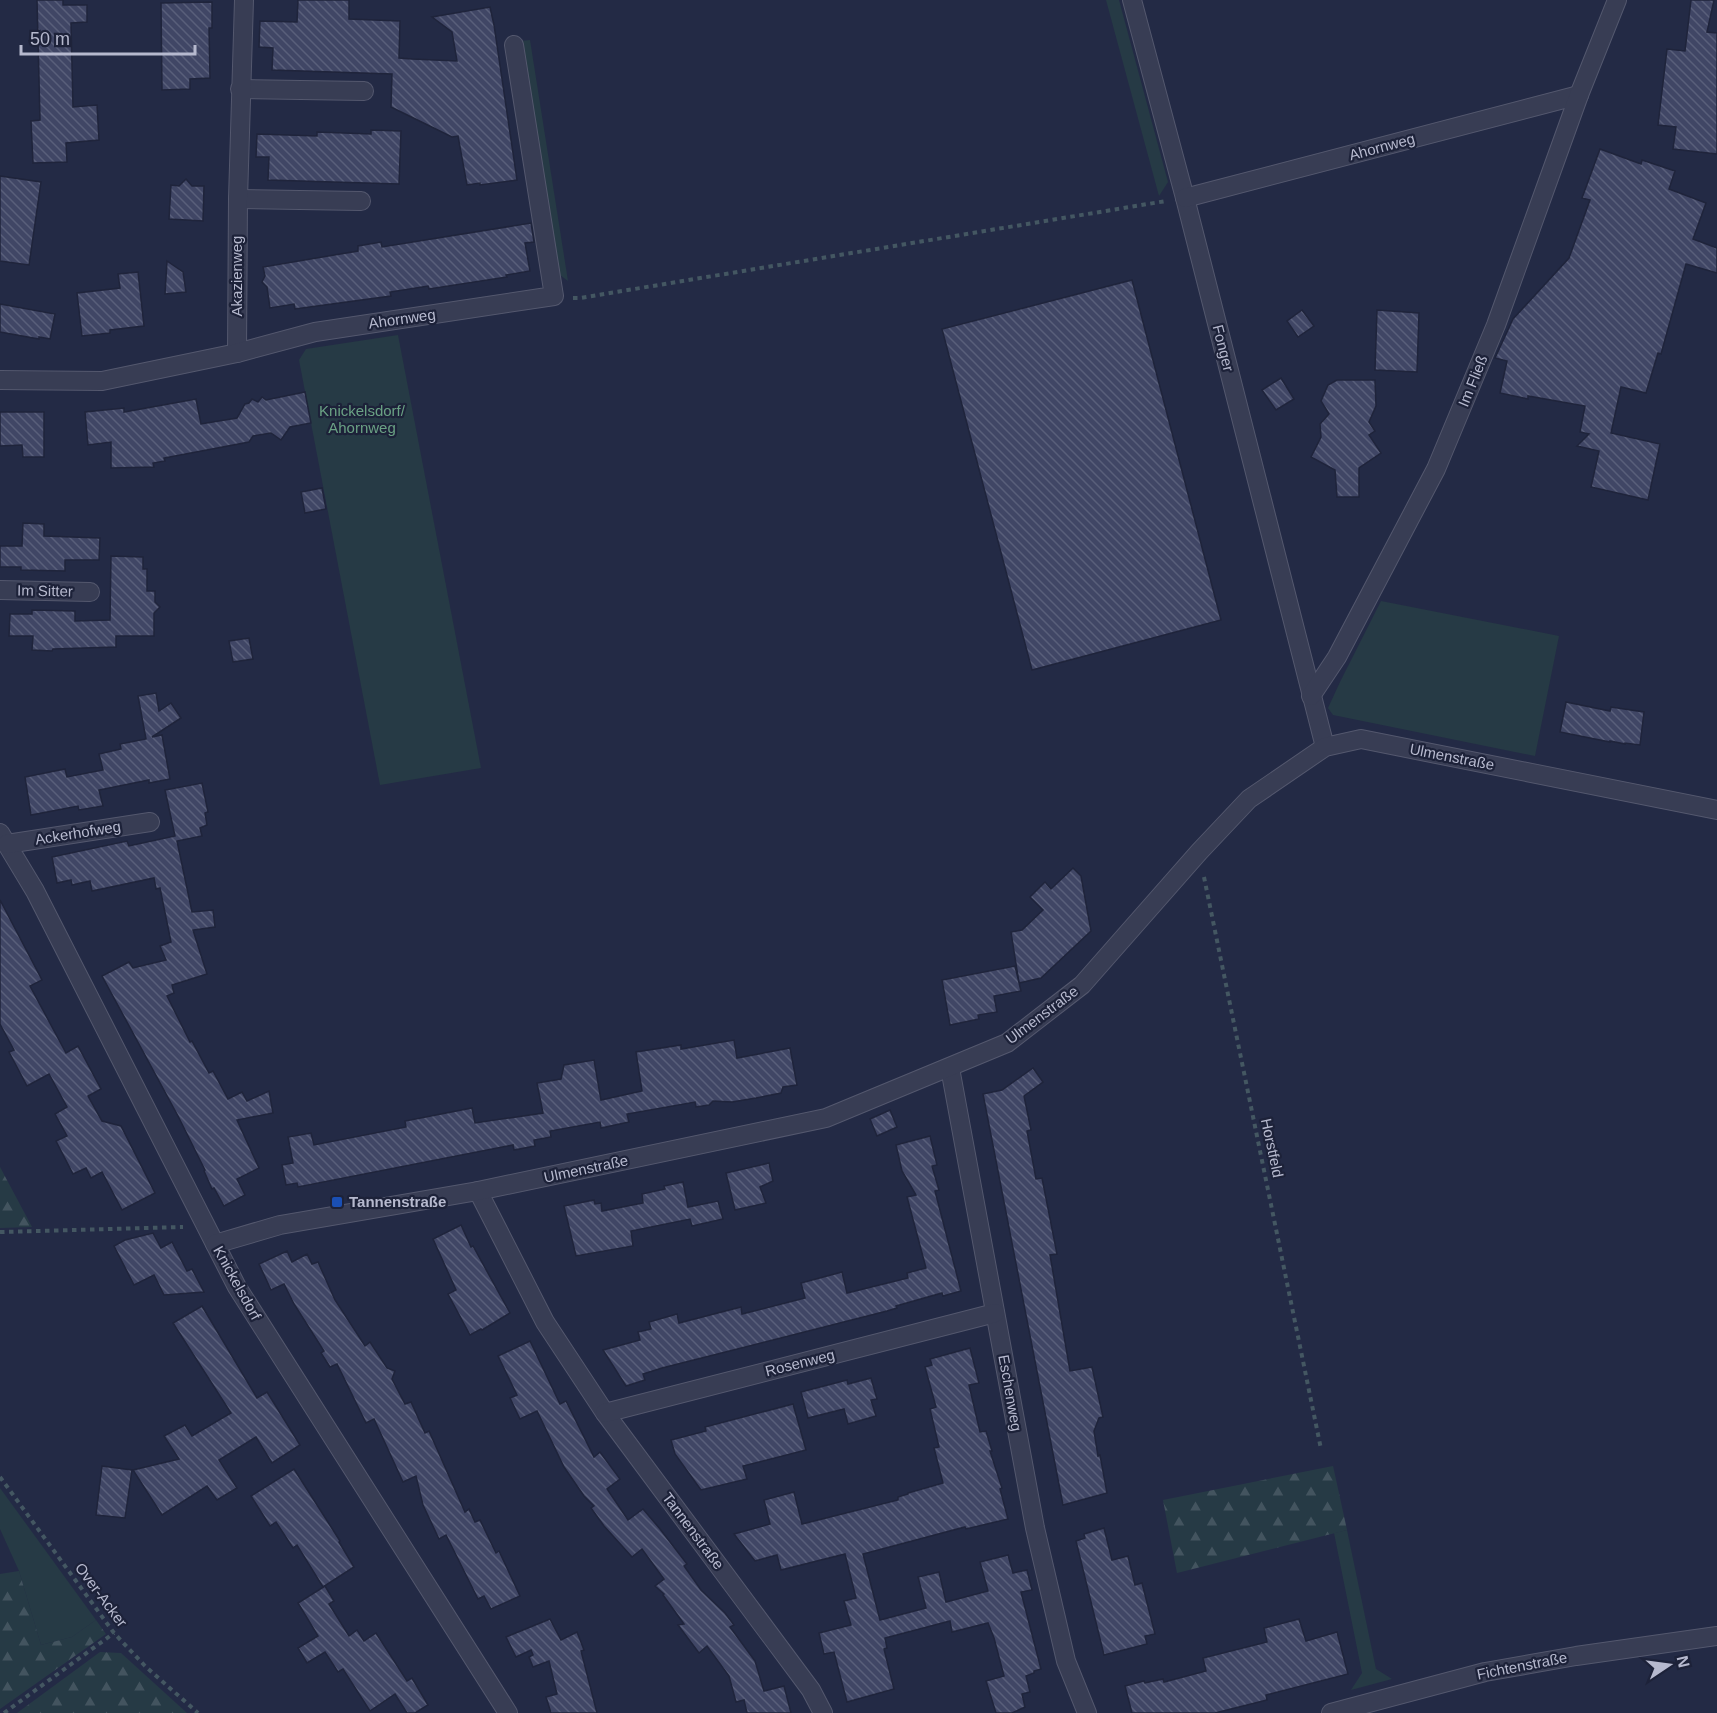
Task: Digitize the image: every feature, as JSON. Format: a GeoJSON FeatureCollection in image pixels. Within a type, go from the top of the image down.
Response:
{"type":"FeatureCollection","features":[{"type":"Feature","properties":{"kind":"street","name":"Akazienweg"},"geometry":{"type":"LineString","coordinates":[[237,353],[240,89],[244,0]]}},
{"type":"Feature","properties":{"kind":"street","name":"Fonger"},"geometry":{"type":"LineString","coordinates":[[1132,0],[1185,198],[1311,696]]}},
{"type":"Feature","properties":{"kind":"street","name":"Im Fließ"},"geometry":{"type":"LineString","coordinates":[[1311,696],[1336,657],[1436,469],[1496,324],[1579,95],[1617,0]]}},
{"type":"Feature","properties":{"kind":"street"},"geometry":{"type":"LineString","coordinates":[[514,45],[554,296]]}},
{"type":"Feature","properties":{"kind":"street"},"geometry":{"type":"LineString","coordinates":[[240,89],[364,91]]}},
{"type":"Feature","properties":{"kind":"street","name":"Ahornweg"},"geometry":{"type":"LineString","coordinates":[[1185,198],[1579,95]]}},
{"type":"Feature","properties":{"kind":"street"},"geometry":{"type":"LineString","coordinates":[[238,199],[361,201]]}},
{"type":"Feature","properties":{"kind":"street","name":"Ahornweg"},"geometry":{"type":"LineString","coordinates":[[0,380],[102,381],[237,353],[315,332],[554,296]]}},
{"type":"Feature","properties":{"kind":"street","name":"Im Sitter"},"geometry":{"type":"LineString","coordinates":[[0,590],[90,592]]}},
{"type":"Feature","properties":{"kind":"street"},"geometry":{"type":"LineString","coordinates":[[1311,696],[1324,747]]}},
{"type":"Feature","properties":{"kind":"street","name":"Ulmenstraße"},"geometry":{"type":"LineString","coordinates":[[215,1244],[280,1225],[478,1191],[826,1119],[1007,1043],[1082,985],[1249,799],[1324,747],[1361,740],[1717,810]]}},
{"type":"Feature","properties":{"kind":"street","name":"Ackerhofweg"},"geometry":{"type":"LineString","coordinates":[[3,839],[150,822]]}},
{"type":"Feature","properties":{"kind":"street","name":"Knickelsdorf"},"geometry":{"type":"LineString","coordinates":[[3,839],[35,891],[237,1287],[508,1713]]}},
{"type":"Feature","properties":{"kind":"street","name":"Eschenweg"},"geometry":{"type":"LineString","coordinates":[[950,1068],[1035,1528],[1066,1661],[1087,1713]]}},
{"type":"Feature","properties":{"kind":"street","name":"Tannenstraße"},"geometry":{"type":"LineString","coordinates":[[478,1191],[545,1322],[604,1413],[811,1690],[823,1713]]}},
{"type":"Feature","properties":{"kind":"street","name":"Rosenweg"},"geometry":{"type":"LineString","coordinates":[[604,1413],[995,1313]]}},
{"type":"Feature","properties":{"kind":"street","name":"Fichtenstraße"},"geometry":{"type":"LineString","coordinates":[[1331,1713],[1485,1672],[1576,1656],[1717,1636]]}},
{"type":"Feature","properties":{"kind":"path"},"geometry":{"type":"LineString","coordinates":[[554,296],[580,298],[1185,198]]}},
{"type":"Feature","properties":{"kind":"path","name":"Horstfeld"},"geometry":{"type":"LineString","coordinates":[[1199,852],[1321,1449]]}},
{"type":"Feature","properties":{"kind":"path"},"geometry":{"type":"LineString","coordinates":[[0,1232],[205,1226]]}},
{"type":"Feature","properties":{"kind":"path","name":"Over-Acker"},"geometry":{"type":"LineString","coordinates":[[0,1478],[114,1634],[145,1666],[198,1713]]}},
{"type":"Feature","properties":{"kind":"path"},"geometry":{"type":"LineString","coordinates":[[4,1713],[114,1634]]}},
{"type":"Feature","properties":{"kind":"green space"},"geometry":{"type":"Polygon","coordinates":[[[1106,0],[1119,0],[1168,182],[1159,196],[1106,0]]]}},
{"type":"Feature","properties":{"kind":"green space"},"geometry":{"type":"Polygon","coordinates":[[[530,40],[568,281],[556,272],[520,41],[530,40]]]}},
{"type":"Feature","properties":{"kind":"green space","name":"Knickelsdorf/ Ahornweg"},"geometry":{"type":"Polygon","coordinates":[[[398,335],[481,768],[380,785],[299,360],[306,349],[398,335]]]}},
{"type":"Feature","properties":{"kind":"green space"},"geometry":{"type":"Polygon","coordinates":[[[1381,601],[1559,636],[1535,756],[1333,715],[1328,708],[1381,601]]]}},
{"type":"Feature","properties":{"kind":"green space"},"geometry":{"type":"Polygon","coordinates":[[[0,1167],[32,1227],[0,1228],[0,1167]]]}},
{"type":"Feature","properties":{"kind":"green space"},"geometry":{"type":"Polygon","coordinates":[[[1333,1466],[1347,1530],[1177,1573],[1163,1500],[1333,1466]]]}},
{"type":"Feature","properties":{"kind":"green space"},"geometry":{"type":"Polygon","coordinates":[[[0,1488],[96,1620],[72,1637],[41,1645],[19,1571],[0,1529],[0,1488]]]}},
{"type":"Feature","properties":{"kind":"green space"},"geometry":{"type":"Polygon","coordinates":[[[1347,1530],[1376,1669],[1392,1679],[1351,1690],[1362,1673],[1334,1533],[1347,1530]]]}},
{"type":"Feature","properties":{"kind":"green space"},"geometry":{"type":"Polygon","coordinates":[[[19,1571],[41,1645],[72,1637],[96,1620],[106,1634],[0,1709],[0,1574],[19,1571]]]}},
{"type":"Feature","properties":{"kind":"green space"},"geometry":{"type":"Polygon","coordinates":[[[100,1652],[121,1653],[187,1713],[17,1713],[100,1652]]]}},
{"type":"Feature","properties":{"kind":"building"},"geometry":{"type":"Polygon","coordinates":[[[37,0],[63,0],[63,5],[87,5],[87,22],[71,23],[73,107],[97,105],[99,140],[66,143],[67,162],[33,163],[31,121],[40,120],[37,0]]]}},
{"type":"Feature","properties":{"kind":"building"},"geometry":{"type":"Polygon","coordinates":[[[298,0],[349,0],[349,19],[400,21],[399,58],[457,61],[452,32],[432,17],[490,7],[517,180],[467,185],[458,136],[452,137],[391,107],[392,74],[272,70],[273,48],[259,47],[260,21],[297,22],[298,0]]]}},
{"type":"Feature","properties":{"kind":"building"},"geometry":{"type":"Polygon","coordinates":[[[1691,0],[1714,0],[1707,32],[1717,33],[1717,154],[1673,149],[1676,127],[1658,125],[1667,49],[1685,51],[1691,0]]]}},
{"type":"Feature","properties":{"kind":"building"},"geometry":{"type":"Polygon","coordinates":[[[212,2],[212,28],[209,28],[210,78],[190,79],[190,89],[162,90],[161,3],[212,2]]]}},
{"type":"Feature","properties":{"kind":"building"},"geometry":{"type":"Polygon","coordinates":[[[371,130],[401,131],[399,184],[268,180],[269,157],[256,157],[257,134],[317,136],[317,132],[371,134],[371,130]]]}},
{"type":"Feature","properties":{"kind":"building"},"geometry":{"type":"Polygon","coordinates":[[[1600,149],[1641,164],[1642,160],[1675,171],[1669,189],[1706,203],[1693,239],[1717,248],[1717,273],[1686,264],[1661,354],[1658,353],[1646,393],[1621,387],[1611,433],[1660,444],[1648,500],[1591,487],[1599,451],[1577,446],[1589,434],[1580,432],[1585,406],[1500,393],[1507,361],[1495,358],[1513,319],[1569,258],[1590,200],[1582,198],[1600,149]]]}},
{"type":"Feature","properties":{"kind":"building"},"geometry":{"type":"Polygon","coordinates":[[[0,176],[41,182],[29,265],[0,261],[0,176]]]}},
{"type":"Feature","properties":{"kind":"building"},"geometry":{"type":"Polygon","coordinates":[[[186,179],[192,186],[204,186],[203,221],[169,219],[171,185],[179,186],[186,179]]]}},
{"type":"Feature","properties":{"kind":"building"},"geometry":{"type":"Polygon","coordinates":[[[531,223],[534,242],[525,243],[530,271],[506,275],[507,277],[429,289],[428,286],[390,292],[391,296],[295,309],[294,304],[270,308],[267,287],[262,282],[265,276],[263,267],[358,251],[358,246],[381,242],[382,247],[531,223]]]}},
{"type":"Feature","properties":{"kind":"building"},"geometry":{"type":"Polygon","coordinates":[[[167,261],[183,272],[186,292],[165,294],[167,261]]]}},
{"type":"Feature","properties":{"kind":"building"},"geometry":{"type":"Polygon","coordinates":[[[138,272],[144,326],[82,336],[77,293],[120,288],[118,274],[138,272]]]}},
{"type":"Feature","properties":{"kind":"building"},"geometry":{"type":"Polygon","coordinates":[[[1132,280],[1221,620],[1032,670],[942,329],[1132,280]]]}},
{"type":"Feature","properties":{"kind":"building"},"geometry":{"type":"Polygon","coordinates":[[[0,304],[55,314],[50,339],[0,332],[0,304]]]}},
{"type":"Feature","properties":{"kind":"building"},"geometry":{"type":"Polygon","coordinates":[[[1302,310],[1314,326],[1298,337],[1287,321],[1302,310]]]}},
{"type":"Feature","properties":{"kind":"building"},"geometry":{"type":"Polygon","coordinates":[[[1377,310],[1419,313],[1417,372],[1375,370],[1377,310]]]}},
{"type":"Feature","properties":{"kind":"building"},"geometry":{"type":"Polygon","coordinates":[[[1281,378],[1294,399],[1276,410],[1262,390],[1281,378]]]}},
{"type":"Feature","properties":{"kind":"building"},"geometry":{"type":"Polygon","coordinates":[[[1337,380],[1375,380],[1376,406],[1369,422],[1375,431],[1369,435],[1381,453],[1359,468],[1359,497],[1337,497],[1335,470],[1311,457],[1321,437],[1320,424],[1329,414],[1321,401],[1328,385],[1337,380]]]}},
{"type":"Feature","properties":{"kind":"building"},"geometry":{"type":"Polygon","coordinates":[[[305,392],[311,423],[290,427],[281,440],[271,433],[253,436],[249,442],[164,458],[165,461],[153,463],[154,467],[111,468],[111,442],[88,445],[85,412],[124,408],[124,412],[196,399],[201,424],[237,418],[245,404],[252,399],[258,402],[262,397],[266,400],[305,392]]]}},
{"type":"Feature","properties":{"kind":"building"},"geometry":{"type":"Polygon","coordinates":[[[0,412],[44,412],[44,457],[23,457],[22,445],[0,446],[0,412]]]}},
{"type":"Feature","properties":{"kind":"building"},"geometry":{"type":"Polygon","coordinates":[[[322,488],[326,509],[305,513],[301,492],[322,488]]]}},
{"type":"Feature","properties":{"kind":"building"},"geometry":{"type":"Polygon","coordinates":[[[23,523],[44,524],[44,536],[100,538],[99,560],[65,560],[65,571],[0,567],[0,546],[22,546],[23,523]]]}},
{"type":"Feature","properties":{"kind":"building"},"geometry":{"type":"Polygon","coordinates":[[[111,556],[143,557],[143,569],[147,569],[147,591],[155,591],[155,602],[160,607],[154,613],[154,636],[116,636],[116,647],[53,649],[52,651],[32,650],[33,636],[9,636],[10,614],[32,614],[32,610],[75,611],[75,621],[110,620],[111,556]]]}},
{"type":"Feature","properties":{"kind":"building"},"geometry":{"type":"Polygon","coordinates":[[[249,638],[253,659],[233,662],[229,641],[249,638]]]}},
{"type":"Feature","properties":{"kind":"building"},"geometry":{"type":"Polygon","coordinates":[[[156,693],[159,711],[171,703],[181,718],[152,737],[162,735],[170,779],[149,783],[149,780],[99,790],[103,806],[79,810],[78,806],[31,815],[25,777],[65,769],[67,777],[103,770],[99,754],[121,749],[120,744],[146,739],[138,696],[156,693]]]}},
{"type":"Feature","properties":{"kind":"building"},"geometry":{"type":"Polygon","coordinates":[[[1566,702],[1610,711],[1611,707],[1644,712],[1640,745],[1610,742],[1560,732],[1566,702]]]}},
{"type":"Feature","properties":{"kind":"building"},"geometry":{"type":"Polygon","coordinates":[[[202,783],[208,812],[205,813],[207,825],[200,828],[202,836],[177,841],[192,912],[213,910],[215,927],[193,930],[207,974],[172,985],[174,993],[167,996],[190,1042],[192,1041],[209,1073],[213,1071],[228,1099],[242,1092],[247,1101],[269,1091],[273,1113],[237,1120],[259,1168],[237,1179],[245,1195],[224,1206],[214,1188],[212,1189],[178,1116],[102,976],[129,962],[133,968],[166,960],[160,946],[171,942],[160,888],[156,889],[154,878],[92,891],[90,881],[72,885],[71,880],[57,883],[52,857],[127,841],[129,846],[175,836],[165,790],[202,783]]]}},
{"type":"Feature","properties":{"kind":"building"},"geometry":{"type":"Polygon","coordinates":[[[1073,868],[1081,876],[1091,931],[1041,978],[1019,983],[1011,932],[1022,930],[1043,910],[1030,897],[1045,882],[1051,889],[1073,868]]]}},
{"type":"Feature","properties":{"kind":"building"},"geometry":{"type":"Polygon","coordinates":[[[0,900],[42,980],[30,986],[66,1053],[78,1046],[101,1089],[88,1096],[102,1121],[121,1126],[155,1193],[122,1210],[102,1172],[91,1178],[86,1168],[73,1174],[56,1141],[67,1136],[55,1114],[67,1107],[49,1074],[27,1086],[9,1052],[14,1050],[0,1024],[0,900]]]}},
{"type":"Feature","properties":{"kind":"building"},"geometry":{"type":"Polygon","coordinates":[[[1015,966],[1021,991],[994,996],[997,1012],[978,1015],[979,1019],[950,1025],[942,980],[1015,966]]]}},
{"type":"Feature","properties":{"kind":"building"},"geometry":{"type":"Polygon","coordinates":[[[734,1040],[737,1058],[790,1048],[797,1085],[783,1087],[781,1093],[756,1098],[732,1102],[713,1101],[709,1105],[696,1107],[695,1102],[627,1114],[629,1122],[601,1128],[600,1122],[550,1131],[551,1137],[534,1140],[535,1146],[514,1150],[513,1145],[298,1187],[297,1183],[286,1185],[282,1165],[293,1163],[288,1137],[311,1133],[314,1145],[406,1127],[405,1121],[472,1108],[475,1123],[543,1113],[537,1083],[561,1079],[564,1065],[594,1060],[601,1100],[642,1091],[636,1052],[681,1045],[681,1049],[734,1040]]]}},
{"type":"Feature","properties":{"kind":"building"},"geometry":{"type":"Polygon","coordinates":[[[1033,1068],[1043,1082],[1024,1096],[1031,1130],[1027,1131],[1036,1179],[1042,1178],[1057,1254],[1050,1255],[1070,1371],[1092,1367],[1103,1417],[1099,1418],[1094,1431],[1107,1493],[1063,1505],[983,1094],[1002,1090],[1033,1068]]]}},
{"type":"Feature","properties":{"kind":"building"},"geometry":{"type":"Polygon","coordinates":[[[890,1110],[897,1127],[877,1136],[870,1119],[890,1110]]]}},
{"type":"Feature","properties":{"kind":"building"},"geometry":{"type":"Polygon","coordinates":[[[930,1136],[937,1165],[932,1166],[939,1190],[935,1191],[961,1291],[943,1296],[942,1293],[896,1306],[897,1308],[887,1311],[662,1368],[643,1374],[645,1380],[626,1386],[603,1350],[640,1340],[638,1332],[651,1329],[649,1322],[677,1314],[679,1323],[741,1307],[742,1314],[805,1298],[801,1283],[842,1272],[847,1293],[908,1278],[907,1273],[926,1268],[907,1197],[916,1195],[902,1171],[896,1145],[930,1136]]]}},
{"type":"Feature","properties":{"kind":"building"},"geometry":{"type":"Polygon","coordinates":[[[769,1163],[773,1181],[760,1187],[766,1203],[735,1210],[726,1173],[769,1163]]]}},
{"type":"Feature","properties":{"kind":"building"},"geometry":{"type":"Polygon","coordinates":[[[683,1182],[688,1207],[718,1201],[723,1219],[692,1226],[690,1219],[631,1231],[633,1246],[576,1256],[564,1206],[594,1200],[595,1204],[601,1203],[602,1211],[643,1203],[642,1194],[683,1182]]]}},
{"type":"Feature","properties":{"kind":"building"},"geometry":{"type":"Polygon","coordinates":[[[461,1225],[471,1247],[473,1246],[510,1313],[470,1335],[448,1294],[456,1290],[433,1239],[461,1225]]]}},
{"type":"Feature","properties":{"kind":"building"},"geometry":{"type":"Polygon","coordinates":[[[153,1233],[161,1248],[172,1242],[187,1271],[192,1269],[204,1292],[164,1295],[154,1275],[134,1285],[114,1246],[125,1240],[153,1233]]]}},
{"type":"Feature","properties":{"kind":"building"},"geometry":{"type":"Polygon","coordinates":[[[287,1251],[292,1262],[307,1254],[312,1264],[318,1262],[335,1300],[365,1346],[370,1342],[387,1368],[395,1371],[392,1379],[405,1404],[411,1402],[425,1433],[429,1431],[465,1512],[469,1509],[475,1522],[480,1520],[496,1553],[499,1551],[520,1596],[491,1609],[484,1596],[478,1599],[446,1535],[439,1539],[423,1505],[416,1476],[403,1482],[374,1419],[366,1423],[337,1364],[330,1367],[321,1353],[324,1351],[284,1284],[271,1290],[259,1264],[287,1251]]]}},
{"type":"Feature","properties":{"kind":"building"},"geometry":{"type":"Polygon","coordinates":[[[202,1306],[257,1398],[267,1392],[300,1445],[272,1463],[256,1437],[219,1460],[237,1488],[217,1500],[207,1486],[162,1515],[133,1470],[179,1459],[164,1436],[185,1425],[192,1436],[231,1413],[173,1323],[202,1306]]]}},
{"type":"Feature","properties":{"kind":"building"},"geometry":{"type":"Polygon","coordinates":[[[530,1341],[560,1404],[566,1401],[594,1457],[600,1452],[620,1479],[607,1489],[628,1520],[643,1509],[660,1529],[687,1564],[684,1566],[701,1590],[734,1625],[730,1627],[755,1661],[764,1691],[784,1686],[791,1713],[747,1713],[744,1700],[736,1702],[729,1676],[707,1646],[699,1653],[678,1625],[684,1624],[664,1594],[655,1586],[664,1579],[642,1549],[632,1557],[591,1508],[594,1506],[584,1496],[564,1467],[537,1411],[520,1419],[510,1398],[517,1395],[498,1356],[530,1341]]]}},
{"type":"Feature","properties":{"kind":"building"},"geometry":{"type":"Polygon","coordinates":[[[970,1348],[979,1383],[969,1385],[980,1432],[986,1431],[992,1451],[990,1451],[1002,1488],[1000,1489],[1008,1519],[966,1529],[965,1527],[863,1554],[880,1620],[926,1608],[918,1577],[939,1572],[946,1602],[988,1591],[980,1562],[1008,1555],[1013,1573],[1027,1570],[1032,1590],[1021,1592],[1041,1669],[1026,1676],[1030,1692],[1022,1694],[1025,1707],[1012,1713],[996,1713],[986,1681],[1004,1676],[988,1623],[952,1632],[950,1621],[885,1638],[887,1648],[884,1649],[894,1689],[847,1702],[834,1652],[824,1654],[819,1633],[851,1625],[844,1601],[856,1598],[845,1554],[781,1570],[777,1555],[755,1561],[734,1534],[770,1524],[764,1500],[794,1492],[802,1524],[898,1500],[898,1497],[908,1493],[943,1483],[934,1448],[939,1447],[930,1409],[936,1407],[925,1367],[932,1365],[930,1359],[970,1348]]]}},
{"type":"Feature","properties":{"kind":"building"},"geometry":{"type":"Polygon","coordinates":[[[871,1378],[877,1399],[871,1400],[876,1416],[848,1424],[844,1409],[808,1418],[801,1392],[847,1380],[848,1384],[871,1378]]]}},
{"type":"Feature","properties":{"kind":"building"},"geometry":{"type":"Polygon","coordinates":[[[793,1404],[806,1450],[743,1466],[747,1479],[701,1490],[675,1454],[671,1440],[706,1431],[705,1427],[793,1404]]]}},
{"type":"Feature","properties":{"kind":"building"},"geometry":{"type":"Polygon","coordinates":[[[102,1466],[132,1470],[125,1518],[96,1515],[102,1466]]]}},
{"type":"Feature","properties":{"kind":"building"},"geometry":{"type":"Polygon","coordinates":[[[294,1469],[354,1567],[323,1587],[297,1545],[293,1548],[276,1522],[270,1526],[251,1496],[294,1469]]]}},
{"type":"Feature","properties":{"kind":"building"},"geometry":{"type":"Polygon","coordinates":[[[1104,1528],[1112,1560],[1128,1556],[1135,1585],[1142,1583],[1155,1634],[1145,1636],[1147,1644],[1104,1655],[1076,1541],[1085,1538],[1084,1534],[1104,1528]]]}},
{"type":"Feature","properties":{"kind":"building"},"geometry":{"type":"Polygon","coordinates":[[[325,1586],[334,1601],[329,1604],[349,1636],[357,1630],[364,1641],[376,1633],[407,1681],[412,1678],[428,1705],[415,1713],[407,1713],[395,1694],[370,1711],[343,1669],[338,1672],[325,1652],[307,1663],[298,1648],[318,1636],[298,1603],[325,1586]]]}},
{"type":"Feature","properties":{"kind":"building"},"geometry":{"type":"Polygon","coordinates":[[[550,1619],[561,1640],[577,1632],[584,1650],[581,1651],[597,1713],[551,1713],[546,1697],[557,1694],[549,1661],[533,1667],[529,1657],[533,1655],[531,1650],[516,1657],[506,1637],[550,1619]]]}},
{"type":"Feature","properties":{"kind":"building"},"geometry":{"type":"Polygon","coordinates":[[[1299,1619],[1306,1641],[1337,1632],[1348,1674],[1266,1695],[1267,1700],[1215,1713],[1132,1713],[1125,1686],[1163,1679],[1164,1682],[1206,1671],[1203,1658],[1267,1642],[1264,1628],[1299,1619]]]}},
{"type":"Feature","properties":{"kind":"place","name":"Tannenstraße"},"geometry":{"type":"Point","coordinates":[337,1202]}}]}
